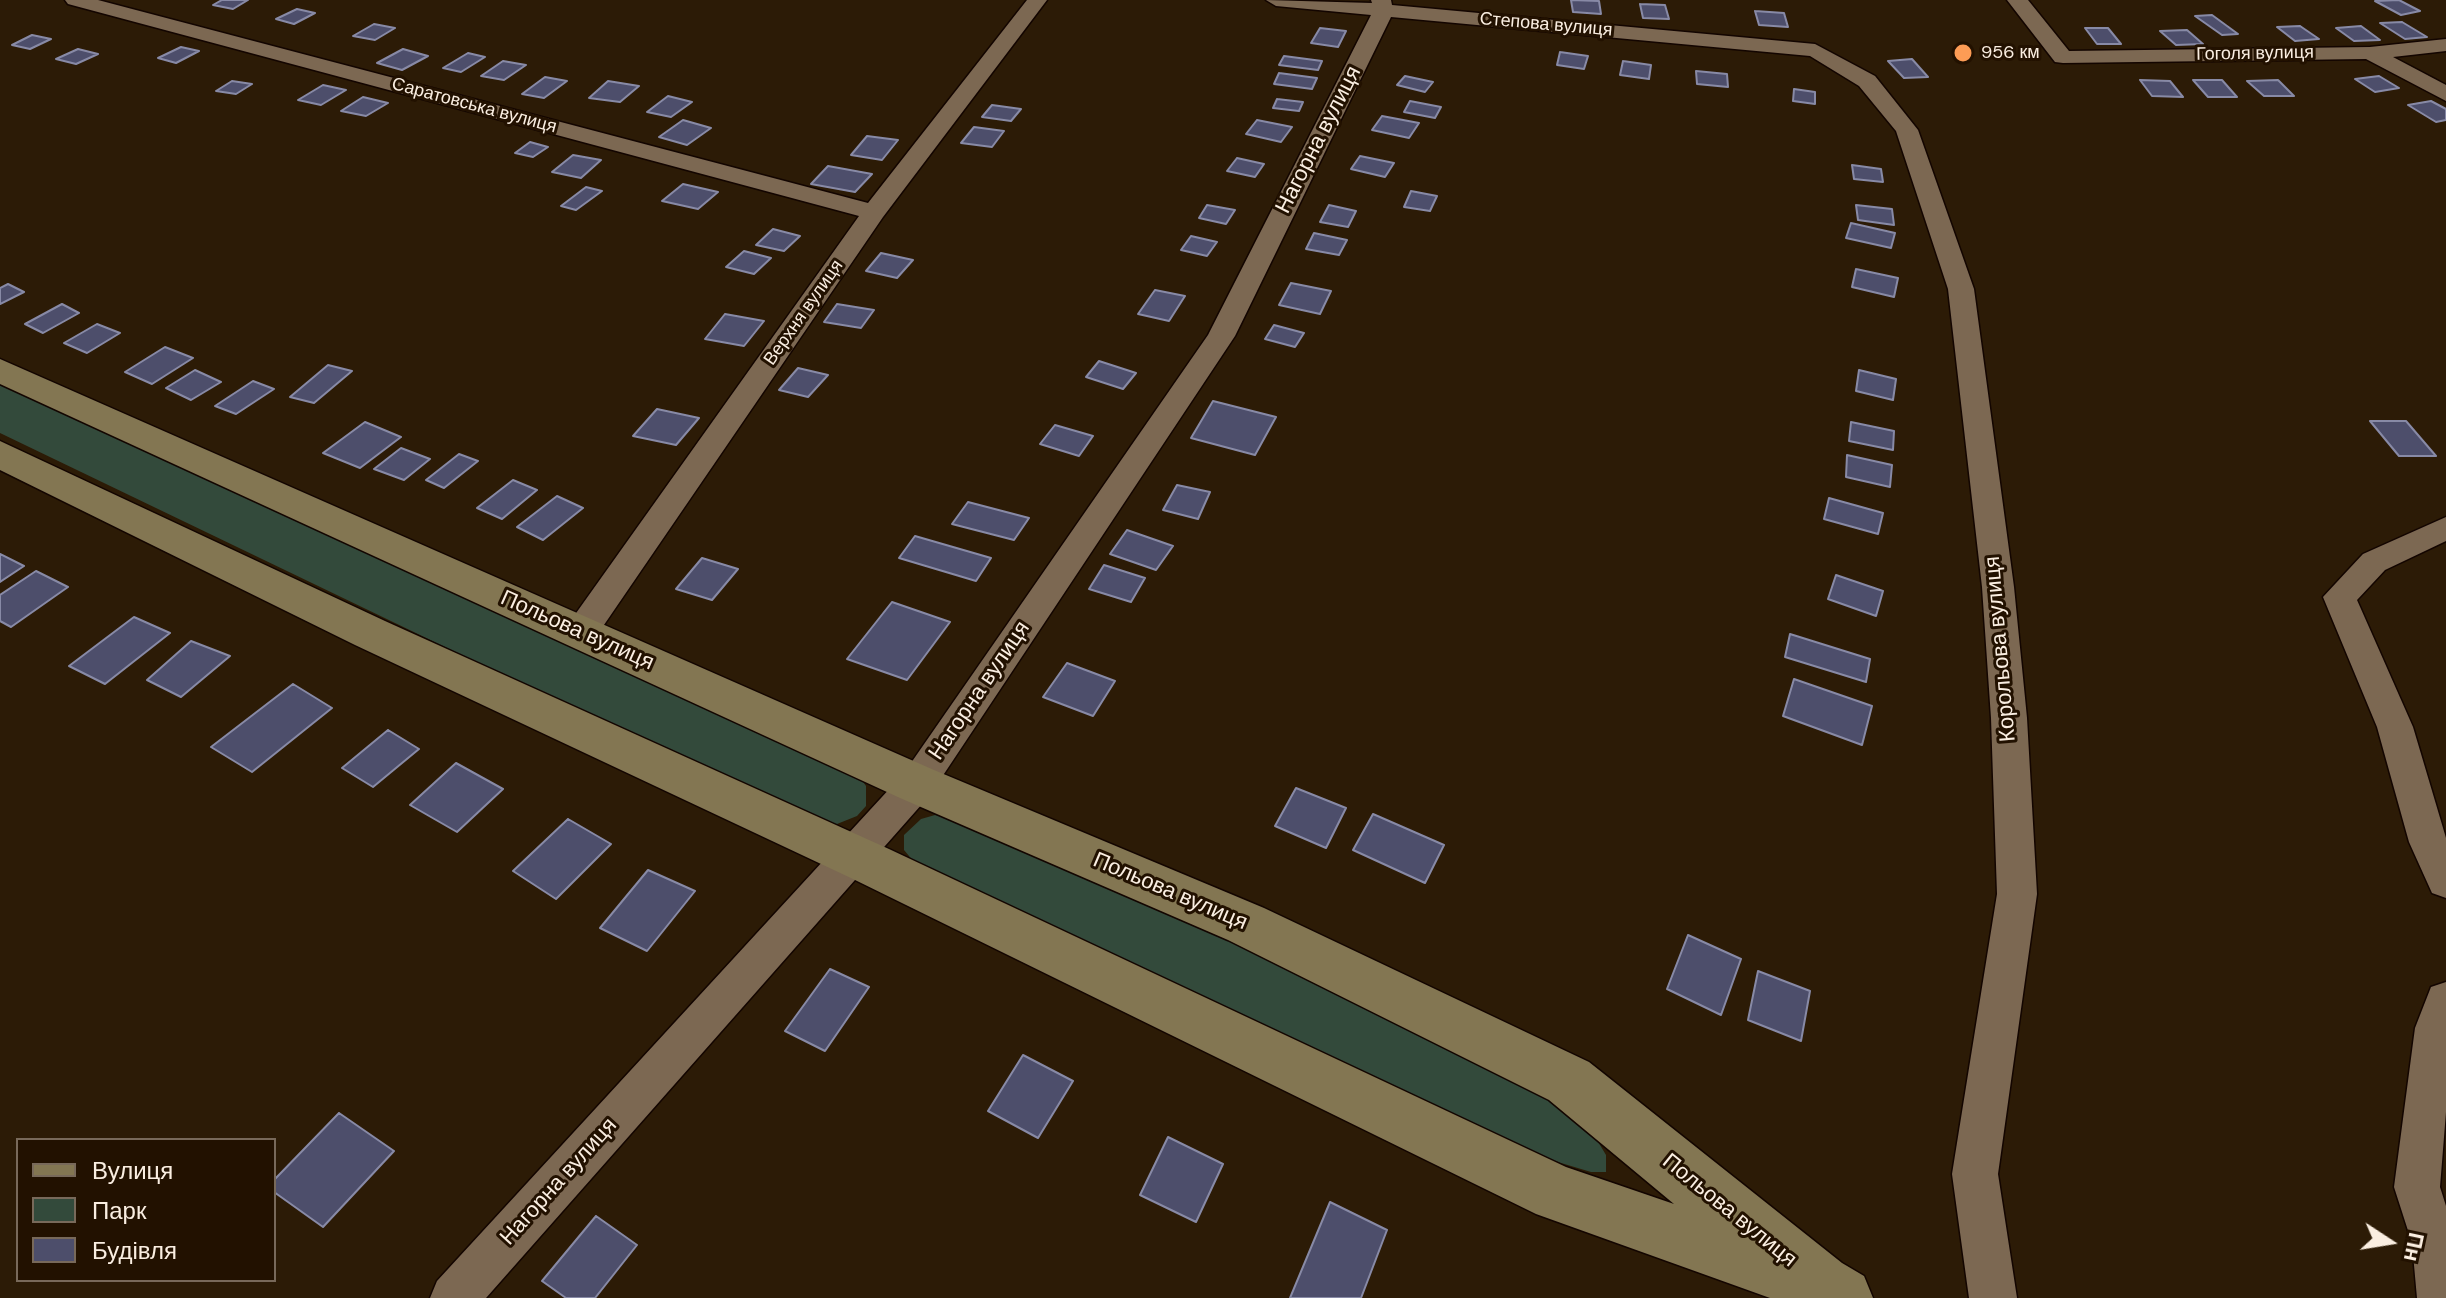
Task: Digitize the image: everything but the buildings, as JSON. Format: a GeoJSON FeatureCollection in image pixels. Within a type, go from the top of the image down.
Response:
{"type":"FeatureCollection","features":[{"type":"Feature","properties":{"kind":"main road","name":"Польова вулиця"},"geometry":{"type":"LineString","coordinates":[[0,370],[917,784],[1246,924],[1569,1081],[1831,1292]]}},
{"type":"Feature","properties":{"kind":"main road","name":"Польова вулиця"},"geometry":{"type":"LineString","coordinates":[[0,454],[370,633],[854,857],[1557,1193],[1831,1292]]}},
{"type":"Feature","properties":{"kind":"street","name":"Саратовська вулиця"},"geometry":{"type":"LineString","coordinates":[[75,0],[874,212]]}},
{"type":"Feature","properties":{"kind":"street","name":"Верхня вулиця"},"geometry":{"type":"LineString","coordinates":[[581,632],[874,212],[1037,0]]}},
{"type":"Feature","properties":{"kind":"street","name":"Степова вулиця"},"geometry":{"type":"LineString","coordinates":[[1276,0],[1382,5],[1815,50]]}},
{"type":"Feature","properties":{"kind":"street","name":"Гоголя вулиця"},"geometry":{"type":"LineString","coordinates":[[2017,0],[2063,57],[2370,53],[2446,45]]}},
{"type":"Feature","properties":{"kind":"street","name":"Нагорна вулиця"},"geometry":{"type":"LineString","coordinates":[[454,1298],[917,784],[1221,336],[1382,5]]}},
{"type":"Feature","properties":{"kind":"street","name":"Корольова вулиця"},"geometry":{"type":"LineString","coordinates":[[1815,50],[1867,81],[1907,130],[1961,289],[1998,587],[2017,894],[1975,1174],[1993,1298]]}},
{"type":"Feature","properties":{"kind":"street"},"geometry":{"type":"LineString","coordinates":[[2370,53],[2446,94]]}},
{"type":"Feature","properties":{"kind":"street"},"geometry":{"type":"LineString","coordinates":[[2446,528],[2374,562],[2339,597],[2395,727],[2415,785],[2428,842],[2446,881]]}},
{"type":"Feature","properties":{"kind":"street"},"geometry":{"type":"LineString","coordinates":[[2441,1298],[2435,1243],[2417,1187],[2427,1080],[2436,1028],[2446,1001]]}},
{"type":"Feature","properties":{"kind":"green space"},"geometry":{"type":"Polygon","coordinates":[[[0,384],[857,773],[866,786],[866,806],[857,816],[837,824],[813,824],[0,433],[0,384]]]}},
{"type":"Feature","properties":{"kind":"green space"},"geometry":{"type":"Polygon","coordinates":[[[935,815],[951,817],[1222,935],[1551,1097],[1594,1135],[1606,1155],[1606,1172],[1591,1172],[1561,1163],[1454,1122],[914,862],[904,850],[904,835],[921,819],[935,815]]]}},
{"type":"Feature","properties":{"kind":"place","name":"956 км"},"geometry":{"type":"Point","coordinates":[1963,53]}}]}
